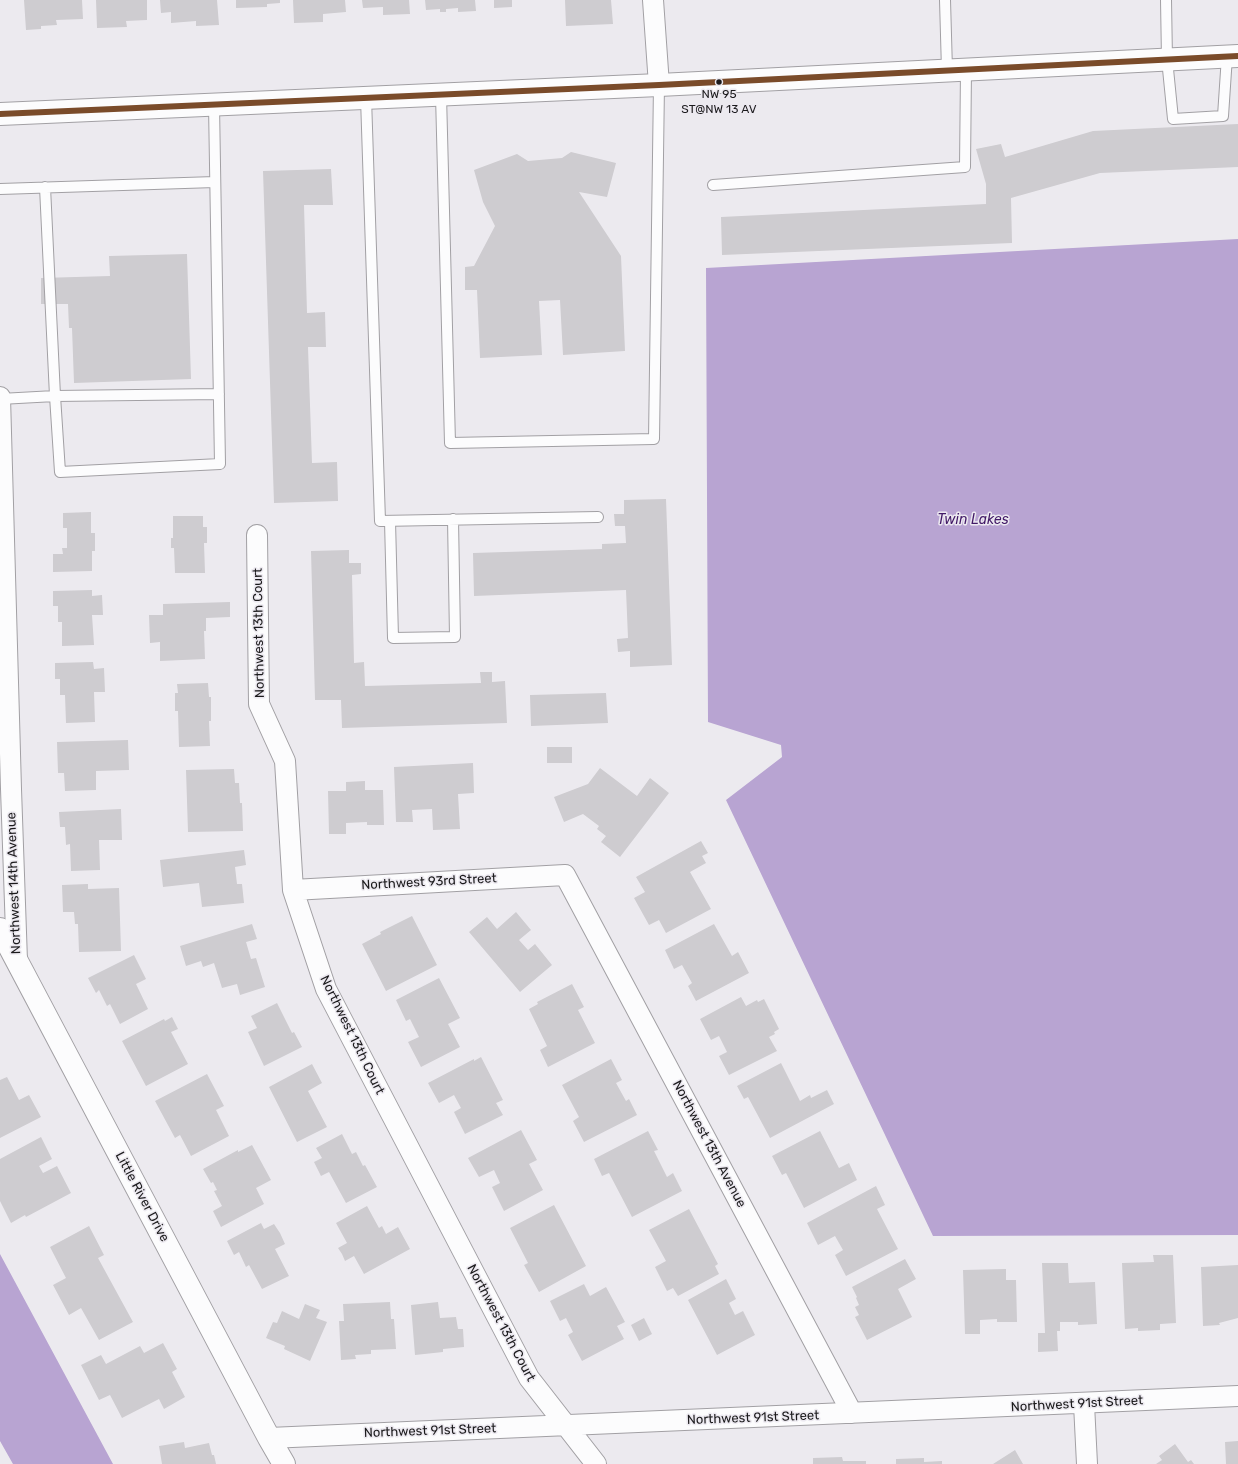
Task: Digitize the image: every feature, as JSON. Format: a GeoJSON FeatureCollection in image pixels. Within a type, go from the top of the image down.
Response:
{"type":"FeatureCollection","features":[{"type":"Feature","properties":{"kind":"main road"},"geometry":{"type":"LineString","coordinates":[[0,114],[659,85],[1232,56]]}},
{"type":"Feature","properties":{"kind":"main road","name":"Little River Drive"},"geometry":{"type":"LineString","coordinates":[[0,929],[284,1464]]}},
{"type":"Feature","properties":{"kind":"street"},"geometry":{"type":"LineString","coordinates":[[653,0],[659,85]]}},
{"type":"Feature","properties":{"kind":"street","name":"Northwest 14th Avenue"},"geometry":{"type":"LineString","coordinates":[[0,398],[5,790],[17,961]]}},
{"type":"Feature","properties":{"kind":"street","name":"Northwest 13th Court"},"geometry":{"type":"LineString","coordinates":[[257,535],[259,704],[285,761],[293,890],[326,989],[529,1378],[596,1464]]}},
{"type":"Feature","properties":{"kind":"street","name":"Northwest 93rd Street"},"geometry":{"type":"LineString","coordinates":[[293,890],[565,875]]}},
{"type":"Feature","properties":{"kind":"street","name":"Northwest 13th Avenue"},"geometry":{"type":"LineString","coordinates":[[565,875],[852,1413]]}},
{"type":"Feature","properties":{"kind":"street","name":"Northwest 91st Street"},"geometry":{"type":"LineString","coordinates":[[269,1438],[1084,1404],[1238,1396]]}},
{"type":"Feature","properties":{"kind":"street"},"geometry":{"type":"LineString","coordinates":[[1084,1404],[1087,1464]]}},
{"type":"Feature","properties":{"kind":"lane"},"geometry":{"type":"LineString","coordinates":[[713,185],[965,167],[957,70],[944,0]]}},
{"type":"Feature","properties":{"kind":"lane"},"geometry":{"type":"LineString","coordinates":[[1166,0],[1167,59],[1173,119],[1223,116],[1232,56]]}},
{"type":"Feature","properties":{"kind":"lane"},"geometry":{"type":"LineString","coordinates":[[441,95],[450,443],[654,439],[659,85]]}},
{"type":"Feature","properties":{"kind":"lane"},"geometry":{"type":"LineString","coordinates":[[366,98],[380,521],[598,517]]}},
{"type":"Feature","properties":{"kind":"lane"},"geometry":{"type":"LineString","coordinates":[[46,187],[55,396],[60,472],[220,464],[214,105]]}},
{"type":"Feature","properties":{"kind":"lane"},"geometry":{"type":"LineString","coordinates":[[0,189],[215,182]]}},
{"type":"Feature","properties":{"kind":"lane"},"geometry":{"type":"LineString","coordinates":[[0,398],[219,394]]}},
{"type":"Feature","properties":{"kind":"lane"},"geometry":{"type":"LineString","coordinates":[[390,521],[393,638],[455,637],[453,519]]}},
{"type":"Feature","properties":{"kind":"water","name":"Twin Lakes"},"geometry":{"type":"Polygon","coordinates":[[[1238,239],[1238,1235],[933,1236],[726,800],[782,757],[781,745],[708,722],[706,268],[1238,239]]]}},
{"type":"Feature","properties":{"kind":"water"},"geometry":{"type":"Polygon","coordinates":[[[0,1254],[113,1464],[13,1464],[0,1441],[0,1254]]]}},
{"type":"Feature","properties":{"kind":"building"},"geometry":{"type":"Polygon","coordinates":[[[24,0],[82,0],[83,19],[56,20],[57,25],[41,26],[41,29],[26,30],[24,0]]]}},
{"type":"Feature","properties":{"kind":"building"},"geometry":{"type":"Polygon","coordinates":[[[96,0],[147,0],[147,20],[126,21],[127,27],[97,28],[96,0]]]}},
{"type":"Feature","properties":{"kind":"building"},"geometry":{"type":"Polygon","coordinates":[[[160,0],[217,0],[219,25],[196,26],[196,21],[171,23],[171,12],[161,13],[160,0]]]}},
{"type":"Feature","properties":{"kind":"building"},"geometry":{"type":"Polygon","coordinates":[[[236,0],[280,0],[280,3],[267,4],[267,7],[236,8],[236,0]]]}},
{"type":"Feature","properties":{"kind":"building"},"geometry":{"type":"Polygon","coordinates":[[[293,0],[345,0],[346,12],[323,14],[323,22],[294,23],[293,0]]]}},
{"type":"Feature","properties":{"kind":"building"},"geometry":{"type":"Polygon","coordinates":[[[362,0],[409,0],[410,14],[383,15],[383,7],[363,8],[362,0]]]}},
{"type":"Feature","properties":{"kind":"building"},"geometry":{"type":"Polygon","coordinates":[[[425,0],[475,0],[476,11],[458,12],[458,8],[446,9],[446,12],[440,12],[440,9],[426,10],[425,0]]]}},
{"type":"Feature","properties":{"kind":"building"},"geometry":{"type":"Polygon","coordinates":[[[494,0],[512,0],[512,7],[494,8],[494,0]]]}},
{"type":"Feature","properties":{"kind":"building"},"geometry":{"type":"Polygon","coordinates":[[[565,0],[611,0],[613,24],[566,26],[565,0]]]}},
{"type":"Feature","properties":{"kind":"building"},"geometry":{"type":"Polygon","coordinates":[[[1238,124],[1238,167],[1100,173],[1011,198],[1012,243],[722,255],[721,217],[986,204],[986,184],[976,149],[1001,144],[1005,157],[1093,131],[1238,124]]]}},
{"type":"Feature","properties":{"kind":"building"},"geometry":{"type":"Polygon","coordinates":[[[571,152],[616,163],[607,197],[579,192],[621,256],[625,351],[563,355],[560,300],[539,301],[542,355],[480,358],[477,290],[465,290],[465,267],[474,266],[495,226],[483,202],[474,170],[517,154],[528,161],[562,158],[571,152]]]}},
{"type":"Feature","properties":{"kind":"building"},"geometry":{"type":"Polygon","coordinates":[[[331,169],[333,205],[304,205],[307,313],[325,312],[326,347],[308,347],[312,463],[337,462],[338,501],[274,503],[263,171],[331,169]]]}},
{"type":"Feature","properties":{"kind":"building"},"geometry":{"type":"Polygon","coordinates":[[[187,254],[191,379],[74,383],[72,328],[69,328],[68,304],[41,304],[41,278],[110,276],[109,256],[187,254]]]}},
{"type":"Feature","properties":{"kind":"building"},"geometry":{"type":"Polygon","coordinates":[[[666,499],[672,665],[630,667],[630,651],[618,652],[617,639],[628,638],[626,590],[474,596],[473,553],[602,549],[602,544],[626,543],[625,526],[615,526],[614,514],[624,514],[624,500],[666,499]]]}},
{"type":"Feature","properties":{"kind":"building"},"geometry":{"type":"Polygon","coordinates":[[[91,512],[91,533],[95,533],[95,551],[92,551],[92,571],[53,572],[53,554],[63,554],[62,548],[67,548],[67,528],[63,528],[63,513],[91,512]]]}},
{"type":"Feature","properties":{"kind":"building"},"geometry":{"type":"Polygon","coordinates":[[[173,516],[203,516],[203,527],[207,527],[207,543],[204,543],[205,573],[175,573],[174,548],[171,548],[171,538],[173,538],[173,516]]]}},
{"type":"Feature","properties":{"kind":"building"},"geometry":{"type":"Polygon","coordinates":[[[349,550],[349,563],[361,563],[361,574],[352,575],[354,663],[364,662],[365,686],[481,683],[480,672],[492,672],[492,682],[505,681],[507,723],[342,728],[341,700],[315,700],[311,551],[349,550]]]}},
{"type":"Feature","properties":{"kind":"building"},"geometry":{"type":"Polygon","coordinates":[[[92,590],[92,596],[102,595],[103,615],[92,615],[94,645],[62,646],[62,622],[58,622],[58,606],[53,606],[53,591],[92,590]]]}},
{"type":"Feature","properties":{"kind":"building"},"geometry":{"type":"Polygon","coordinates":[[[230,602],[230,617],[206,618],[206,631],[204,631],[205,659],[160,661],[160,642],[150,643],[149,615],[163,615],[163,604],[230,602]]]}},
{"type":"Feature","properties":{"kind":"building"},"geometry":{"type":"Polygon","coordinates":[[[93,662],[94,669],[104,668],[105,692],[94,692],[95,722],[66,723],[65,695],[60,695],[60,679],[55,679],[55,663],[93,662]]]}},
{"type":"Feature","properties":{"kind":"building"},"geometry":{"type":"Polygon","coordinates":[[[208,683],[209,697],[211,697],[211,721],[209,721],[210,746],[179,747],[178,711],[175,711],[175,693],[178,693],[177,684],[208,683]]]}},
{"type":"Feature","properties":{"kind":"building"},"geometry":{"type":"Polygon","coordinates":[[[606,693],[608,723],[531,726],[530,695],[606,693]]]}},
{"type":"Feature","properties":{"kind":"building"},"geometry":{"type":"Polygon","coordinates":[[[128,740],[129,770],[96,771],[96,790],[65,791],[64,773],[58,773],[57,742],[128,740]]]}},
{"type":"Feature","properties":{"kind":"building"},"geometry":{"type":"Polygon","coordinates":[[[547,747],[572,747],[572,763],[547,763],[547,747]]]}},
{"type":"Feature","properties":{"kind":"building"},"geometry":{"type":"Polygon","coordinates":[[[473,763],[474,793],[458,794],[460,829],[433,830],[432,809],[412,810],[413,822],[396,822],[394,767],[473,763]]]}},
{"type":"Feature","properties":{"kind":"building"},"geometry":{"type":"Polygon","coordinates":[[[600,768],[637,796],[650,778],[669,793],[620,857],[601,842],[606,836],[597,829],[599,826],[583,814],[564,822],[554,797],[588,784],[600,768]]]}},
{"type":"Feature","properties":{"kind":"building"},"geometry":{"type":"Polygon","coordinates":[[[234,769],[235,783],[239,783],[240,803],[242,803],[243,831],[188,832],[186,770],[234,769]]]}},
{"type":"Feature","properties":{"kind":"building"},"geometry":{"type":"Polygon","coordinates":[[[365,781],[365,790],[383,790],[384,825],[367,825],[367,822],[346,823],[346,834],[329,834],[328,791],[346,791],[346,782],[365,781]]]}},
{"type":"Feature","properties":{"kind":"building"},"geometry":{"type":"Polygon","coordinates":[[[121,809],[122,840],[99,840],[100,870],[71,871],[70,844],[66,845],[65,827],[60,827],[59,812],[121,809]]]}},
{"type":"Feature","properties":{"kind":"building"},"geometry":{"type":"Polygon","coordinates":[[[701,841],[708,853],[702,856],[706,863],[690,872],[711,909],[666,933],[659,920],[649,925],[634,898],[645,892],[636,877],[701,841]]]}},
{"type":"Feature","properties":{"kind":"building"},"geometry":{"type":"Polygon","coordinates":[[[244,850],[246,865],[235,867],[237,884],[242,884],[244,903],[202,907],[199,883],[163,887],[160,860],[244,850]]]}},
{"type":"Feature","properties":{"kind":"building"},"geometry":{"type":"Polygon","coordinates":[[[88,884],[88,889],[119,888],[121,951],[79,952],[78,924],[75,924],[74,912],[63,912],[62,885],[88,884]]]}},
{"type":"Feature","properties":{"kind":"building"},"geometry":{"type":"Polygon","coordinates":[[[516,912],[531,930],[519,940],[528,950],[535,944],[552,965],[520,992],[469,932],[487,917],[497,929],[516,912]]]}},
{"type":"Feature","properties":{"kind":"building"},"geometry":{"type":"Polygon","coordinates":[[[412,916],[437,965],[386,991],[362,944],[381,934],[380,932],[412,916]]]}},
{"type":"Feature","properties":{"kind":"building"},"geometry":{"type":"Polygon","coordinates":[[[252,924],[257,939],[246,942],[251,959],[256,958],[265,987],[240,995],[237,984],[222,988],[214,963],[203,967],[201,961],[186,966],[180,946],[252,924]]]}},
{"type":"Feature","properties":{"kind":"building"},"geometry":{"type":"Polygon","coordinates":[[[714,924],[732,956],[738,952],[749,973],[696,1001],[688,986],[692,983],[682,965],[674,969],[665,950],[714,924]]]}},
{"type":"Feature","properties":{"kind":"building"},"geometry":{"type":"Polygon","coordinates":[[[134,955],[146,979],[136,984],[148,1009],[120,1024],[110,1004],[107,1006],[99,990],[96,993],[88,978],[134,955]]]}},
{"type":"Feature","properties":{"kind":"building"},"geometry":{"type":"Polygon","coordinates":[[[439,978],[460,1018],[448,1024],[460,1047],[421,1067],[408,1042],[419,1037],[410,1019],[406,1021],[396,1000],[439,978]]]}},
{"type":"Feature","properties":{"kind":"building"},"geometry":{"type":"Polygon","coordinates":[[[572,984],[584,1007],[578,1010],[595,1043],[548,1067],[540,1050],[547,1046],[529,1009],[538,1004],[537,1002],[572,984]]]}},
{"type":"Feature","properties":{"kind":"building"},"geometry":{"type":"Polygon","coordinates":[[[741,997],[746,1006],[757,1000],[758,1002],[764,999],[779,1029],[774,1032],[775,1034],[769,1037],[777,1051],[729,1075],[719,1056],[727,1052],[719,1036],[711,1040],[700,1019],[741,997]]]}},
{"type":"Feature","properties":{"kind":"building"},"geometry":{"type":"Polygon","coordinates":[[[277,1003],[292,1033],[294,1032],[302,1047],[264,1066],[248,1032],[257,1028],[251,1016],[277,1003]]]}},
{"type":"Feature","properties":{"kind":"building"},"geometry":{"type":"Polygon","coordinates":[[[172,1017],[178,1029],[171,1032],[188,1064],[146,1086],[122,1041],[164,1019],[165,1021],[172,1017]]]}},
{"type":"Feature","properties":{"kind":"building"},"geometry":{"type":"Polygon","coordinates":[[[481,1057],[503,1100],[496,1103],[503,1115],[465,1134],[454,1112],[461,1108],[454,1095],[439,1103],[428,1083],[474,1059],[474,1061],[481,1057]]]}},
{"type":"Feature","properties":{"kind":"building"},"geometry":{"type":"Polygon","coordinates":[[[611,1059],[622,1080],[616,1083],[626,1101],[629,1099],[637,1115],[584,1142],[573,1121],[579,1117],[562,1085],[611,1059]]]}},
{"type":"Feature","properties":{"kind":"building"},"geometry":{"type":"Polygon","coordinates":[[[781,1063],[800,1101],[810,1095],[811,1098],[827,1090],[834,1104],[770,1138],[748,1097],[744,1099],[737,1086],[781,1063]]]}},
{"type":"Feature","properties":{"kind":"building"},"geometry":{"type":"Polygon","coordinates":[[[312,1064],[322,1083],[308,1091],[327,1127],[297,1142],[269,1087],[312,1064]]]}},
{"type":"Feature","properties":{"kind":"building"},"geometry":{"type":"Polygon","coordinates":[[[207,1074],[224,1106],[216,1110],[229,1136],[191,1156],[180,1135],[175,1138],[155,1101],[207,1074]]]}},
{"type":"Feature","properties":{"kind":"building"},"geometry":{"type":"Polygon","coordinates":[[[7,1077],[19,1100],[29,1095],[41,1117],[0,1138],[0,1080],[7,1077]]]}},
{"type":"Feature","properties":{"kind":"building"},"geometry":{"type":"Polygon","coordinates":[[[521,1130],[537,1160],[529,1164],[543,1190],[504,1211],[492,1187],[500,1183],[494,1170],[479,1177],[468,1158],[521,1130]]]}},
{"type":"Feature","properties":{"kind":"building"},"geometry":{"type":"Polygon","coordinates":[[[648,1131],[658,1150],[654,1151],[667,1177],[673,1173],[682,1191],[632,1217],[609,1173],[602,1176],[594,1159],[648,1131]]]}},
{"type":"Feature","properties":{"kind":"building"},"geometry":{"type":"Polygon","coordinates":[[[820,1131],[839,1168],[849,1163],[857,1180],[804,1208],[786,1173],[782,1175],[772,1156],[820,1131]]]}},
{"type":"Feature","properties":{"kind":"building"},"geometry":{"type":"Polygon","coordinates":[[[342,1134],[352,1154],[356,1152],[363,1166],[365,1165],[377,1187],[346,1203],[329,1172],[321,1176],[314,1162],[322,1158],[316,1148],[342,1134]]]}},
{"type":"Feature","properties":{"kind":"building"},"geometry":{"type":"Polygon","coordinates":[[[41,1137],[52,1159],[39,1166],[43,1173],[57,1166],[71,1193],[26,1217],[25,1215],[11,1223],[0,1201],[0,1159],[41,1137]]]}},
{"type":"Feature","properties":{"kind":"building"},"geometry":{"type":"Polygon","coordinates":[[[252,1145],[271,1180],[256,1188],[264,1204],[221,1227],[213,1211],[222,1206],[214,1191],[217,1190],[213,1182],[211,1183],[203,1169],[238,1150],[238,1152],[252,1145]]]}},
{"type":"Feature","properties":{"kind":"building"},"geometry":{"type":"Polygon","coordinates":[[[876,1186],[885,1205],[877,1209],[898,1249],[846,1276],[835,1255],[843,1250],[835,1236],[818,1245],[807,1223],[876,1186]]]}},
{"type":"Feature","properties":{"kind":"building"},"geometry":{"type":"Polygon","coordinates":[[[554,1205],[586,1266],[539,1292],[524,1265],[528,1263],[510,1228],[554,1205]]]}},
{"type":"Feature","properties":{"kind":"building"},"geometry":{"type":"Polygon","coordinates":[[[367,1206],[379,1228],[382,1226],[386,1234],[398,1227],[410,1249],[364,1274],[354,1256],[345,1261],[338,1248],[347,1243],[336,1223],[367,1206]]]}},
{"type":"Feature","properties":{"kind":"building"},"geometry":{"type":"Polygon","coordinates":[[[689,1209],[718,1264],[715,1266],[719,1274],[678,1296],[673,1288],[667,1291],[655,1267],[666,1261],[649,1230],[689,1209]]]}},
{"type":"Feature","properties":{"kind":"building"},"geometry":{"type":"Polygon","coordinates":[[[261,1223],[264,1229],[274,1224],[280,1233],[285,1244],[275,1249],[289,1276],[262,1289],[249,1265],[246,1267],[239,1252],[234,1255],[227,1241],[261,1223]]]}},
{"type":"Feature","properties":{"kind":"building"},"geometry":{"type":"Polygon","coordinates":[[[89,1226],[104,1255],[98,1258],[133,1322],[99,1340],[81,1308],[69,1315],[53,1285],[66,1278],[50,1247],[89,1226]]]}},
{"type":"Feature","properties":{"kind":"building"},"geometry":{"type":"Polygon","coordinates":[[[1153,1255],[1173,1255],[1176,1323],[1160,1324],[1160,1330],[1138,1331],[1138,1328],[1125,1329],[1122,1263],[1154,1262],[1153,1255]]]}},
{"type":"Feature","properties":{"kind":"building"},"geometry":{"type":"Polygon","coordinates":[[[905,1259],[916,1279],[898,1289],[912,1317],[867,1340],[855,1317],[859,1315],[855,1307],[859,1305],[852,1287],[905,1259]]]}},
{"type":"Feature","properties":{"kind":"building"},"geometry":{"type":"Polygon","coordinates":[[[1042,1263],[1068,1263],[1069,1283],[1095,1282],[1097,1324],[1078,1325],[1078,1322],[1060,1322],[1060,1331],[1057,1331],[1058,1351],[1038,1352],[1038,1333],[1045,1333],[1042,1263]]]}},
{"type":"Feature","properties":{"kind":"building"},"geometry":{"type":"Polygon","coordinates":[[[1238,1265],[1238,1318],[1219,1323],[1220,1325],[1203,1326],[1201,1267],[1238,1265]]]}},
{"type":"Feature","properties":{"kind":"building"},"geometry":{"type":"Polygon","coordinates":[[[1006,1269],[1006,1280],[1016,1280],[1017,1322],[997,1322],[997,1319],[980,1320],[980,1334],[965,1334],[963,1270],[1006,1269]]]}},
{"type":"Feature","properties":{"kind":"building"},"geometry":{"type":"Polygon","coordinates":[[[726,1279],[736,1299],[729,1303],[735,1315],[743,1311],[755,1335],[717,1355],[688,1300],[726,1279]]]}},
{"type":"Feature","properties":{"kind":"building"},"geometry":{"type":"Polygon","coordinates":[[[584,1284],[590,1296],[606,1287],[625,1322],[617,1326],[624,1339],[582,1361],[568,1335],[573,1332],[566,1318],[560,1321],[550,1301],[584,1284]]]}},
{"type":"Feature","properties":{"kind":"building"},"geometry":{"type":"Polygon","coordinates":[[[390,1302],[391,1319],[394,1319],[396,1349],[371,1350],[371,1354],[355,1355],[356,1359],[341,1360],[339,1321],[344,1321],[343,1304],[390,1302]]]}},
{"type":"Feature","properties":{"kind":"building"},"geometry":{"type":"Polygon","coordinates":[[[438,1302],[440,1318],[456,1317],[458,1329],[463,1329],[464,1347],[443,1349],[443,1352],[415,1355],[411,1305],[438,1302]]]}},
{"type":"Feature","properties":{"kind":"building"},"geometry":{"type":"Polygon","coordinates":[[[305,1304],[320,1310],[316,1318],[327,1322],[310,1361],[284,1349],[285,1346],[266,1338],[273,1322],[277,1323],[282,1311],[299,1319],[305,1304]]]}},
{"type":"Feature","properties":{"kind":"building"},"geometry":{"type":"Polygon","coordinates":[[[644,1318],[652,1334],[639,1341],[631,1325],[644,1318]]]}},
{"type":"Feature","properties":{"kind":"building"},"geometry":{"type":"Polygon","coordinates":[[[163,1343],[177,1369],[172,1372],[185,1397],[164,1409],[159,1399],[122,1418],[110,1395],[99,1400],[81,1365],[101,1355],[106,1364],[140,1346],[144,1353],[163,1343]]]}},
{"type":"Feature","properties":{"kind":"building"},"geometry":{"type":"Polygon","coordinates":[[[1238,1441],[1238,1464],[1226,1464],[1225,1442],[1238,1441]]]}},
{"type":"Feature","properties":{"kind":"building"},"geometry":{"type":"Polygon","coordinates":[[[184,1442],[185,1448],[209,1443],[216,1464],[162,1464],[159,1446],[184,1442]]]}},
{"type":"Feature","properties":{"kind":"building"},"geometry":{"type":"Polygon","coordinates":[[[1175,1444],[1188,1462],[1191,1460],[1194,1464],[1156,1464],[1162,1460],[1159,1456],[1175,1444]]]}},
{"type":"Feature","properties":{"kind":"building"},"geometry":{"type":"Polygon","coordinates":[[[1015,1450],[1023,1464],[993,1464],[1015,1450]]]}},
{"type":"Feature","properties":{"kind":"building"},"geometry":{"type":"Polygon","coordinates":[[[842,1457],[843,1461],[866,1461],[866,1464],[813,1464],[813,1458],[842,1457]]]}},
{"type":"Feature","properties":{"kind":"building"},"geometry":{"type":"Polygon","coordinates":[[[924,1458],[924,1462],[942,1461],[942,1464],[896,1464],[896,1459],[924,1458]]]}},
{"type":"Feature","properties":{"kind":"transit line"},"geometry":{"type":"LineString","coordinates":[[0,114],[659,85],[1238,56]]}},
{"type":"Feature","properties":{"kind":"place","name":"NW 95 ST@NW 13 AV"},"geometry":{"type":"Point","coordinates":[719,82]}}]}
